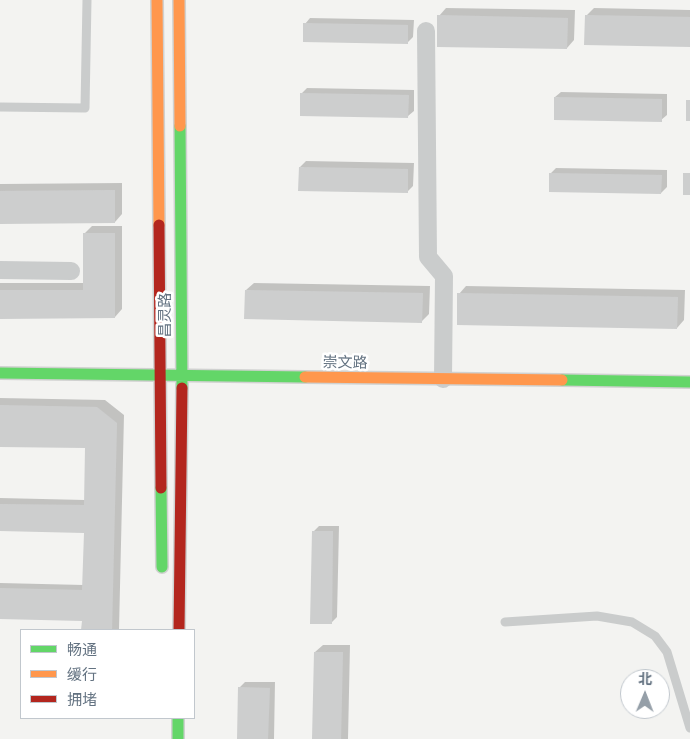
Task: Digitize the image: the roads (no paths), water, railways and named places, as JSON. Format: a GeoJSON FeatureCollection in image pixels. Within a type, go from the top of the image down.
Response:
{"type":"FeatureCollection","features":[{"type":"Feature","properties":{"kind":"main road","name":"昌灵路"},"geometry":{"type":"LineString","coordinates":[[157,0],[162,581]]}},
{"type":"Feature","properties":{"kind":"main road","name":"昌灵路"},"geometry":{"type":"LineString","coordinates":[[179,0],[182,376],[179,629]]}},
{"type":"Feature","properties":{"kind":"main road","name":"崇文路"},"geometry":{"type":"LineString","coordinates":[[0,373],[690,382]]}},
{"type":"Feature","properties":{"kind":"main road"},"geometry":{"type":"LineString","coordinates":[[178,719],[178,739]]}},
{"type":"Feature","properties":{"kind":"street"},"geometry":{"type":"LineString","coordinates":[[426,31],[428,257],[444,276],[443,379]]}},
{"type":"Feature","properties":{"kind":"street"},"geometry":{"type":"LineString","coordinates":[[0,270],[71,271]]}},
{"type":"Feature","properties":{"kind":"lane"},"geometry":{"type":"LineString","coordinates":[[0,106],[85,108],[87,0]]}},
{"type":"Feature","properties":{"kind":"lane"},"geometry":{"type":"LineString","coordinates":[[506,622],[596,616],[632,622],[655,636],[667,652],[690,728]]}}]}
